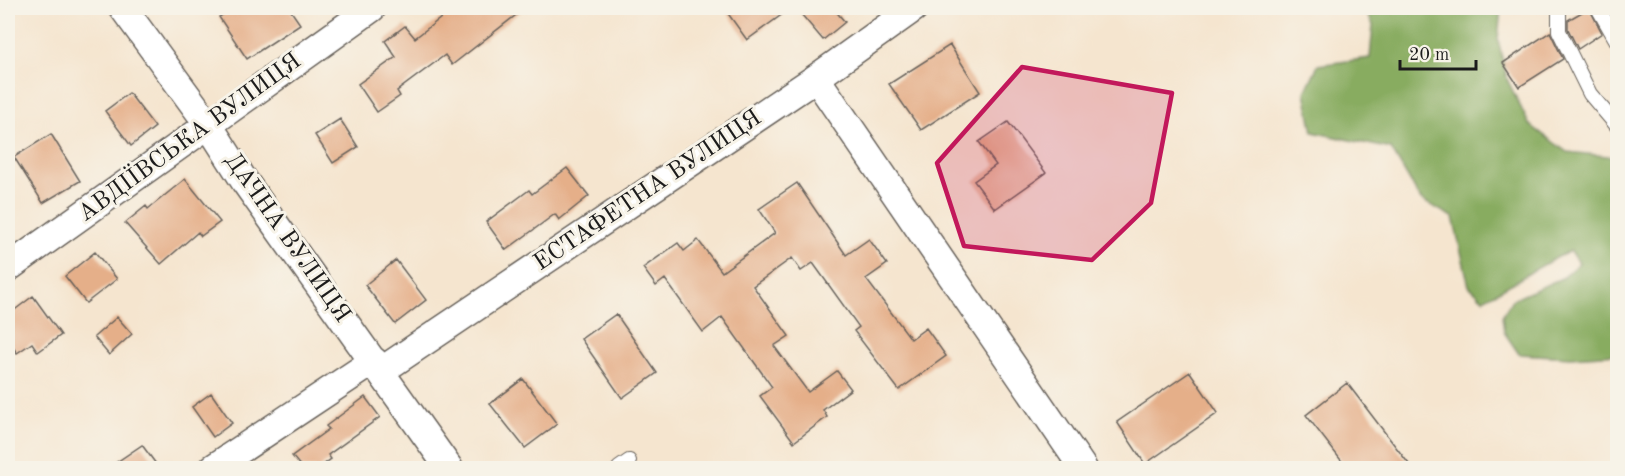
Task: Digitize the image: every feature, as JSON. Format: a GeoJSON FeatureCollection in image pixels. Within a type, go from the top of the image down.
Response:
{"type":"FeatureCollection","features":[{"type":"Feature","properties":{"kind":"street","name":"ДАЧНА ВУЛИЦЯ"},"geometry":{"type":"LineString","coordinates":[[123,8],[208,124],[245,182],[449,468]]}},
{"type":"Feature","properties":{"kind":"street","name":"АВДІЇВСЬКА ВУЛИЦЯ"},"geometry":{"type":"LineString","coordinates":[[8,268],[372,8]]}},
{"type":"Feature","properties":{"kind":"street","name":"ЕСТАФЕТНА ВУЛИЦЯ"},"geometry":{"type":"LineString","coordinates":[[213,468],[378,366],[816,78],[914,8]]}},
{"type":"Feature","properties":{"kind":"street"},"geometry":{"type":"LineString","coordinates":[[816,78],[1083,468]]}},
{"type":"Feature","properties":{"kind":"lane"},"geometry":{"type":"LineString","coordinates":[[1558,8],[1559,31],[1590,94],[1617,127]]}},
{"type":"Feature","properties":{"kind":"lane"},"geometry":{"type":"LineString","coordinates":[[1598,8],[1617,43]]}},
{"type":"Feature","properties":{"kind":"highlighted area"},"geometry":{"type":"Polygon","coordinates":[[[1022,67],[1172,93],[1151,203],[1092,260],[964,246],[937,163],[1022,67]]]}},
{"type":"Feature","properties":{"kind":"green space"},"geometry":{"type":"Polygon","coordinates":[[[1364,8],[1435,8],[1439,10],[1443,8],[1501,8],[1498,40],[1507,79],[1529,124],[1567,152],[1617,157],[1617,354],[1571,357],[1519,354],[1504,332],[1502,316],[1512,300],[1564,277],[1579,263],[1571,251],[1483,299],[1469,286],[1453,217],[1421,200],[1391,149],[1313,132],[1305,92],[1318,65],[1370,58],[1373,25],[1364,8]]]}},
{"type":"Feature","properties":{"kind":"building"},"geometry":{"type":"Polygon","coordinates":[[[234,8],[289,8],[300,24],[247,59],[219,17],[234,8]]]}},
{"type":"Feature","properties":{"kind":"building"},"geometry":{"type":"Polygon","coordinates":[[[454,8],[525,8],[452,65],[445,55],[397,91],[400,96],[377,112],[358,84],[396,57],[385,41],[405,26],[415,38],[454,8]]]}},
{"type":"Feature","properties":{"kind":"building"},"geometry":{"type":"Polygon","coordinates":[[[724,8],[791,8],[747,40],[724,8]]]}},
{"type":"Feature","properties":{"kind":"building"},"geometry":{"type":"Polygon","coordinates":[[[796,8],[833,8],[845,22],[823,40],[796,8]]]}},
{"type":"Feature","properties":{"kind":"building"},"geometry":{"type":"Polygon","coordinates":[[[1589,8],[1602,33],[1578,49],[1568,29],[1568,20],[1589,8]]]}},
{"type":"Feature","properties":{"kind":"building"},"geometry":{"type":"Polygon","coordinates":[[[1608,8],[1617,8],[1617,24],[1608,8]]]}},
{"type":"Feature","properties":{"kind":"building"},"geometry":{"type":"Polygon","coordinates":[[[1550,32],[1563,59],[1519,87],[1503,63],[1550,32]]]}},
{"type":"Feature","properties":{"kind":"building"},"geometry":{"type":"Polygon","coordinates":[[[950,45],[980,92],[921,130],[889,84],[950,45]]]}},
{"type":"Feature","properties":{"kind":"building"},"geometry":{"type":"Polygon","coordinates":[[[129,93],[155,127],[131,146],[105,111],[129,93]]]}},
{"type":"Feature","properties":{"kind":"building"},"geometry":{"type":"Polygon","coordinates":[[[340,119],[358,147],[333,163],[315,135],[340,119]]]}},
{"type":"Feature","properties":{"kind":"building"},"geometry":{"type":"Polygon","coordinates":[[[1008,122],[1046,173],[995,209],[974,181],[996,165],[979,142],[1008,122]]]}},
{"type":"Feature","properties":{"kind":"building"},"geometry":{"type":"Polygon","coordinates":[[[51,134],[80,181],[43,203],[14,157],[51,134]]]}},
{"type":"Feature","properties":{"kind":"building"},"geometry":{"type":"Polygon","coordinates":[[[567,168],[589,196],[559,220],[555,214],[506,250],[486,222],[529,190],[532,194],[567,168]]]}},
{"type":"Feature","properties":{"kind":"building"},"geometry":{"type":"Polygon","coordinates":[[[185,179],[220,222],[201,236],[198,232],[161,264],[125,223],[146,206],[148,209],[185,179]]]}},
{"type":"Feature","properties":{"kind":"building"},"geometry":{"type":"Polygon","coordinates":[[[797,183],[846,255],[869,239],[887,264],[866,279],[911,339],[926,328],[946,356],[899,390],[854,331],[859,327],[813,263],[801,271],[792,258],[753,286],[789,336],[774,346],[808,392],[837,371],[851,389],[823,410],[827,417],[794,442],[760,396],[772,387],[722,317],[703,332],[665,279],[656,286],[643,268],[678,243],[684,251],[698,240],[722,272],[775,233],[759,209],[797,183]]]}},
{"type":"Feature","properties":{"kind":"building"},"geometry":{"type":"Polygon","coordinates":[[[95,252],[117,279],[86,303],[65,276],[95,252]]]}},
{"type":"Feature","properties":{"kind":"building"},"geometry":{"type":"Polygon","coordinates":[[[396,260],[426,300],[395,324],[365,285],[396,260]]]}},
{"type":"Feature","properties":{"kind":"building"},"geometry":{"type":"Polygon","coordinates":[[[33,296],[61,335],[38,352],[32,343],[17,353],[8,340],[8,315],[33,296]]]}},
{"type":"Feature","properties":{"kind":"building"},"geometry":{"type":"Polygon","coordinates":[[[616,314],[657,373],[622,398],[581,339],[616,314]]]}},
{"type":"Feature","properties":{"kind":"building"},"geometry":{"type":"Polygon","coordinates":[[[117,317],[132,334],[109,355],[94,337],[117,317]]]}},
{"type":"Feature","properties":{"kind":"building"},"geometry":{"type":"Polygon","coordinates":[[[1190,372],[1218,413],[1145,464],[1117,422],[1190,372]]]}},
{"type":"Feature","properties":{"kind":"building"},"geometry":{"type":"Polygon","coordinates":[[[523,379],[557,424],[525,448],[490,404],[523,379]]]}},
{"type":"Feature","properties":{"kind":"building"},"geometry":{"type":"Polygon","coordinates":[[[1347,383],[1412,468],[1347,468],[1306,415],[1347,383]]]}},
{"type":"Feature","properties":{"kind":"building"},"geometry":{"type":"Polygon","coordinates":[[[211,393],[232,423],[213,437],[192,407],[211,393]]]}},
{"type":"Feature","properties":{"kind":"building"},"geometry":{"type":"Polygon","coordinates":[[[365,397],[380,417],[328,455],[331,459],[319,468],[302,468],[292,456],[329,429],[326,426],[365,397]]]}},
{"type":"Feature","properties":{"kind":"building"},"geometry":{"type":"Polygon","coordinates":[[[142,445],[159,468],[108,468],[142,445]]]}}]}
